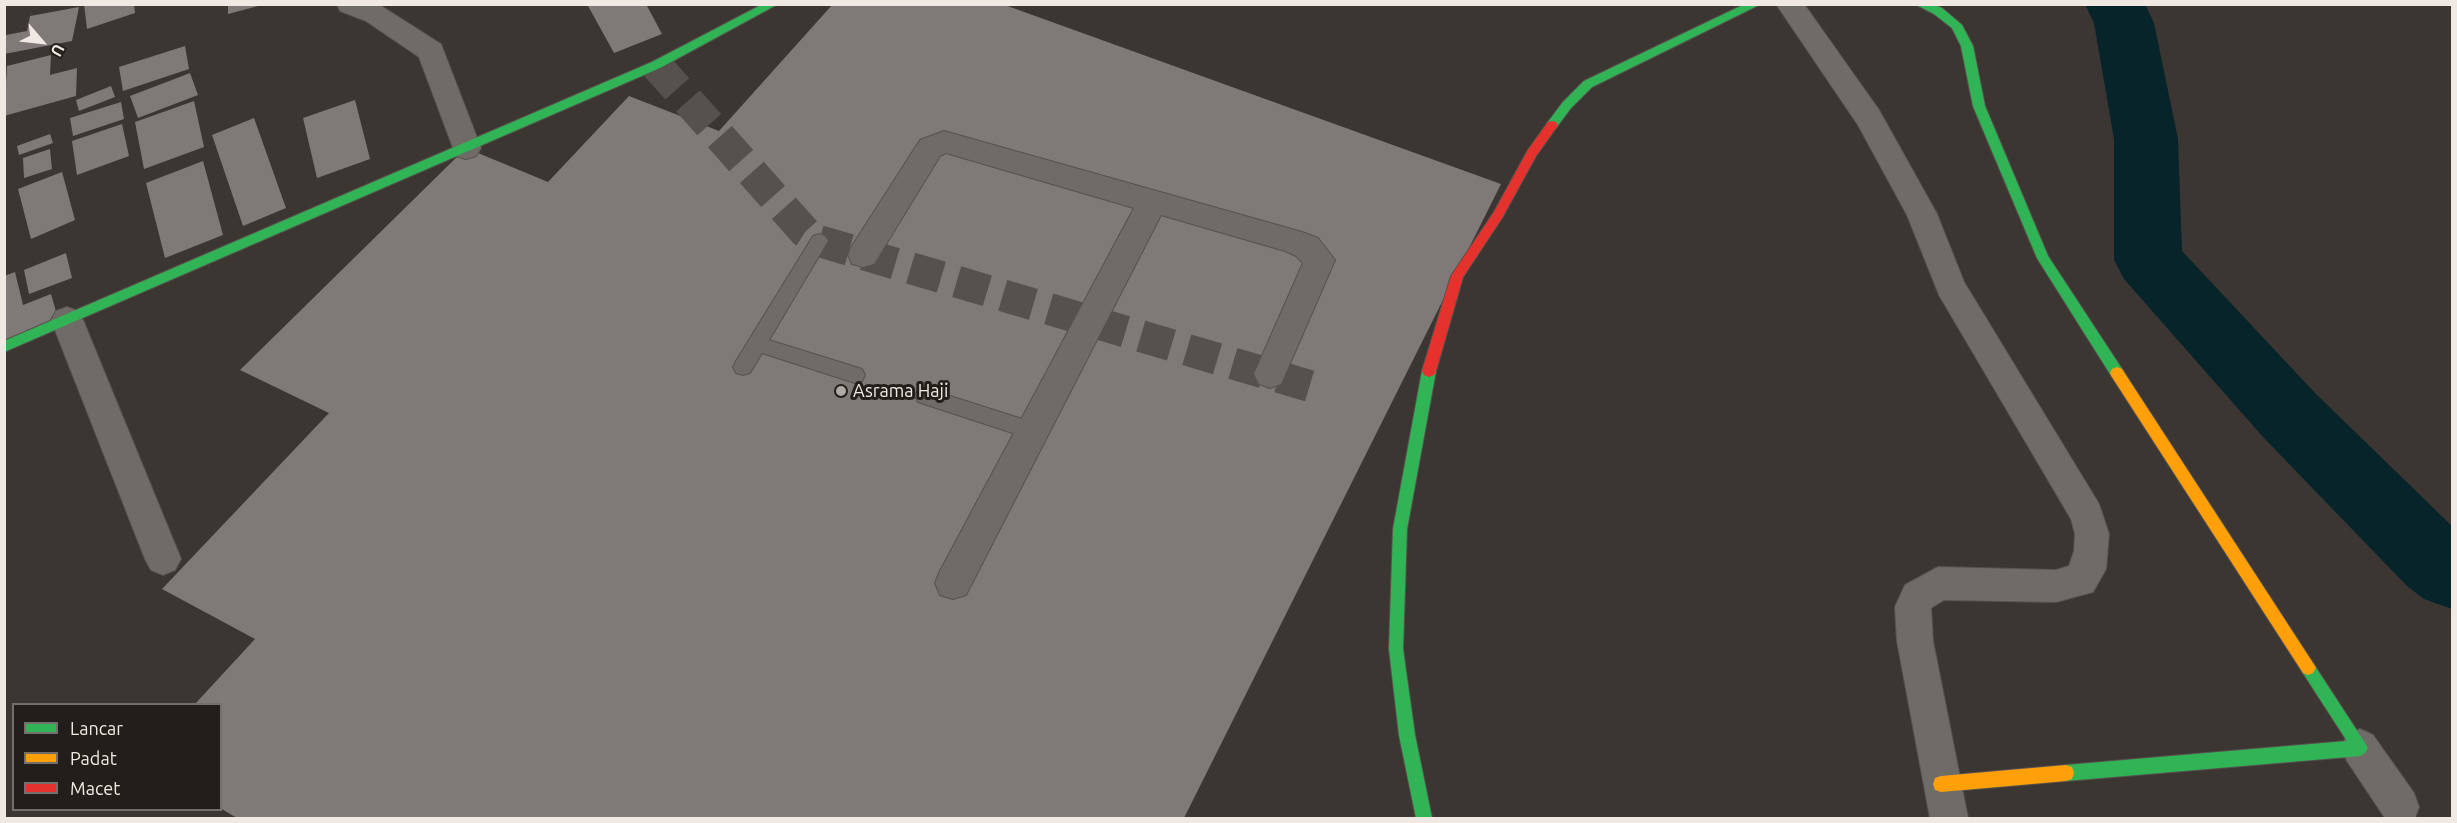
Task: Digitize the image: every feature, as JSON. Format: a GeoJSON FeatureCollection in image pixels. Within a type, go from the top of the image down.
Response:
{"type":"FeatureCollection","features":[{"type":"Feature","properties":{"kind":"street"},"geometry":{"type":"LineString","coordinates":[[350,4],[385,19],[431,51],[466,148]]}},
{"type":"Feature","properties":{"kind":"street"},"geometry":{"type":"LineString","coordinates":[[4,347],[656,65],[773,4]]}},
{"type":"Feature","properties":{"kind":"street"},"geometry":{"type":"LineString","coordinates":[[1424,819],[1407,735],[1396,649],[1400,529],[1424,388],[1457,276],[1498,214],[1532,153],[1567,105],[1588,84],[1756,4]]}},
{"type":"Feature","properties":{"kind":"street"},"geometry":{"type":"LineString","coordinates":[[1789,4],[1869,118],[1922,214],[1950,286],[2087,515],[2092,534],[2092,551],[2088,569],[2079,580],[2056,586],[1938,583],[1918,597],[1913,608],[1915,641],[1949,819]]}},
{"type":"Feature","properties":{"kind":"street"},"geometry":{"type":"LineString","coordinates":[[1920,4],[1938,11],[1956,25],[1967,46],[1979,106],[2025,220],[2043,258],[2400,807]]}},
{"type":"Feature","properties":{"kind":"street"},"geometry":{"type":"LineString","coordinates":[[863,255],[926,153],[936,144],[944,142],[1291,241],[1307,248],[1320,260],[1269,374]]}},
{"type":"Feature","properties":{"kind":"street"},"geometry":{"type":"LineString","coordinates":[[953,583],[1153,201]]}},
{"type":"Feature","properties":{"kind":"street"},"geometry":{"type":"LineString","coordinates":[[67,320],[163,559]]}},
{"type":"Feature","properties":{"kind":"street"},"geometry":{"type":"LineString","coordinates":[[1941,784],[2360,748]]}},
{"type":"Feature","properties":{"kind":"lane"},"geometry":{"type":"LineString","coordinates":[[743,367],[819,242]]}},
{"type":"Feature","properties":{"kind":"lane"},"geometry":{"type":"LineString","coordinates":[[758,344],[855,375]]}},
{"type":"Feature","properties":{"kind":"lane"},"geometry":{"type":"LineString","coordinates":[[925,396],[1034,431]]}},
{"type":"Feature","properties":{"kind":"building"},"geometry":{"type":"Polygon","coordinates":[[[84,4],[134,4],[135,13],[87,29],[84,4]]]}},
{"type":"Feature","properties":{"kind":"building"},"geometry":{"type":"Polygon","coordinates":[[[228,4],[262,4],[262,5],[228,14],[228,4]]]}},
{"type":"Feature","properties":{"kind":"building"},"geometry":{"type":"Polygon","coordinates":[[[587,4],[646,4],[662,34],[614,53],[587,4]]]}},
{"type":"Feature","properties":{"kind":"building","name":"Asrama Haji"},"geometry":{"type":"Polygon","coordinates":[[[833,4],[1002,4],[1501,184],[1184,818],[237,818],[222,809],[222,703],[196,703],[255,639],[162,589],[329,413],[240,370],[466,148],[548,182],[629,96],[719,131],[833,4]]]}},
{"type":"Feature","properties":{"kind":"building"},"geometry":{"type":"Polygon","coordinates":[[[79,7],[72,41],[4,54],[6,35],[27,31],[30,16],[79,7]]]}},
{"type":"Feature","properties":{"kind":"building"},"geometry":{"type":"Polygon","coordinates":[[[185,46],[189,69],[123,91],[119,67],[185,46]]]}},
{"type":"Feature","properties":{"kind":"building"},"geometry":{"type":"Polygon","coordinates":[[[51,55],[50,75],[77,68],[76,96],[4,116],[7,66],[51,55]]]}},
{"type":"Feature","properties":{"kind":"building"},"geometry":{"type":"Polygon","coordinates":[[[190,73],[198,95],[138,118],[130,96],[190,73]]]}},
{"type":"Feature","properties":{"kind":"building"},"geometry":{"type":"Polygon","coordinates":[[[111,86],[115,97],[79,111],[76,100],[111,86]]]}},
{"type":"Feature","properties":{"kind":"building"},"geometry":{"type":"Polygon","coordinates":[[[355,100],[370,159],[317,178],[303,118],[355,100]]]}},
{"type":"Feature","properties":{"kind":"building"},"geometry":{"type":"Polygon","coordinates":[[[194,101],[204,147],[144,169],[135,122],[194,101]]]}},
{"type":"Feature","properties":{"kind":"building"},"geometry":{"type":"Polygon","coordinates":[[[121,102],[124,119],[73,136],[70,118],[121,102]]]}},
{"type":"Feature","properties":{"kind":"building"},"geometry":{"type":"Polygon","coordinates":[[[254,118],[286,208],[243,226],[212,135],[254,118]]]}},
{"type":"Feature","properties":{"kind":"building"},"geometry":{"type":"Polygon","coordinates":[[[122,124],[129,156],[77,175],[72,141],[122,124]]]}},
{"type":"Feature","properties":{"kind":"building"},"geometry":{"type":"Polygon","coordinates":[[[50,134],[53,143],[19,155],[17,146],[50,134]]]}},
{"type":"Feature","properties":{"kind":"building"},"geometry":{"type":"Polygon","coordinates":[[[50,149],[52,169],[24,178],[23,158],[50,149]]]}},
{"type":"Feature","properties":{"kind":"building"},"geometry":{"type":"Polygon","coordinates":[[[203,161],[223,235],[165,258],[146,183],[203,161]]]}},
{"type":"Feature","properties":{"kind":"building"},"geometry":{"type":"Polygon","coordinates":[[[62,172],[75,220],[31,239],[18,189],[62,172]]]}},
{"type":"Feature","properties":{"kind":"building"},"geometry":{"type":"Polygon","coordinates":[[[66,253],[72,278],[29,294],[24,270],[66,253]]]}},
{"type":"Feature","properties":{"kind":"building"},"geometry":{"type":"Polygon","coordinates":[[[15,272],[23,305],[51,294],[59,322],[4,345],[4,276],[15,272]]]}},
{"type":"Feature","properties":{"kind":"waterway"},"geometry":{"type":"LineString","coordinates":[[2115,4],[2124,23],[2146,139],[2148,260],[2289,415],[2435,561],[2452,573]]}},
{"type":"Feature","properties":{"kind":"tunnel"},"geometry":{"type":"LineString","coordinates":[[656,65],[805,232],[819,241],[1323,390]]}},
{"type":"Feature","properties":{"kind":"traffic: fast"},"geometry":{"type":"LineString","coordinates":[[4,347],[656,65],[773,4]]}},
{"type":"Feature","properties":{"kind":"traffic: fast"},"geometry":{"type":"LineString","coordinates":[[1552,125],[1567,105],[1588,84],[1756,4]]}},
{"type":"Feature","properties":{"kind":"traffic: fast"},"geometry":{"type":"LineString","coordinates":[[1920,4],[1938,11],[1956,25],[1967,46],[1979,106],[2043,258],[2117,373]]}},
{"type":"Feature","properties":{"kind":"traffic: fast"},"geometry":{"type":"LineString","coordinates":[[1424,818],[1407,735],[1396,649],[1400,529],[1429,371]]}},
{"type":"Feature","properties":{"kind":"traffic: fast"},"geometry":{"type":"LineString","coordinates":[[2066,773],[2360,748],[2308,668]]}},
{"type":"Feature","properties":{"kind":"traffic: slow"},"geometry":{"type":"LineString","coordinates":[[2117,373],[2308,668]]}},
{"type":"Feature","properties":{"kind":"traffic: slow"},"geometry":{"type":"LineString","coordinates":[[1941,784],[2066,773]]}},
{"type":"Feature","properties":{"kind":"traffic: jam"},"geometry":{"type":"LineString","coordinates":[[1429,371],[1457,276],[1498,215],[1532,153],[1552,125]]}},
{"type":"Feature","properties":{"kind":"place","name":"Asrama Haji"},"geometry":{"type":"Point","coordinates":[841,391]}}]}
